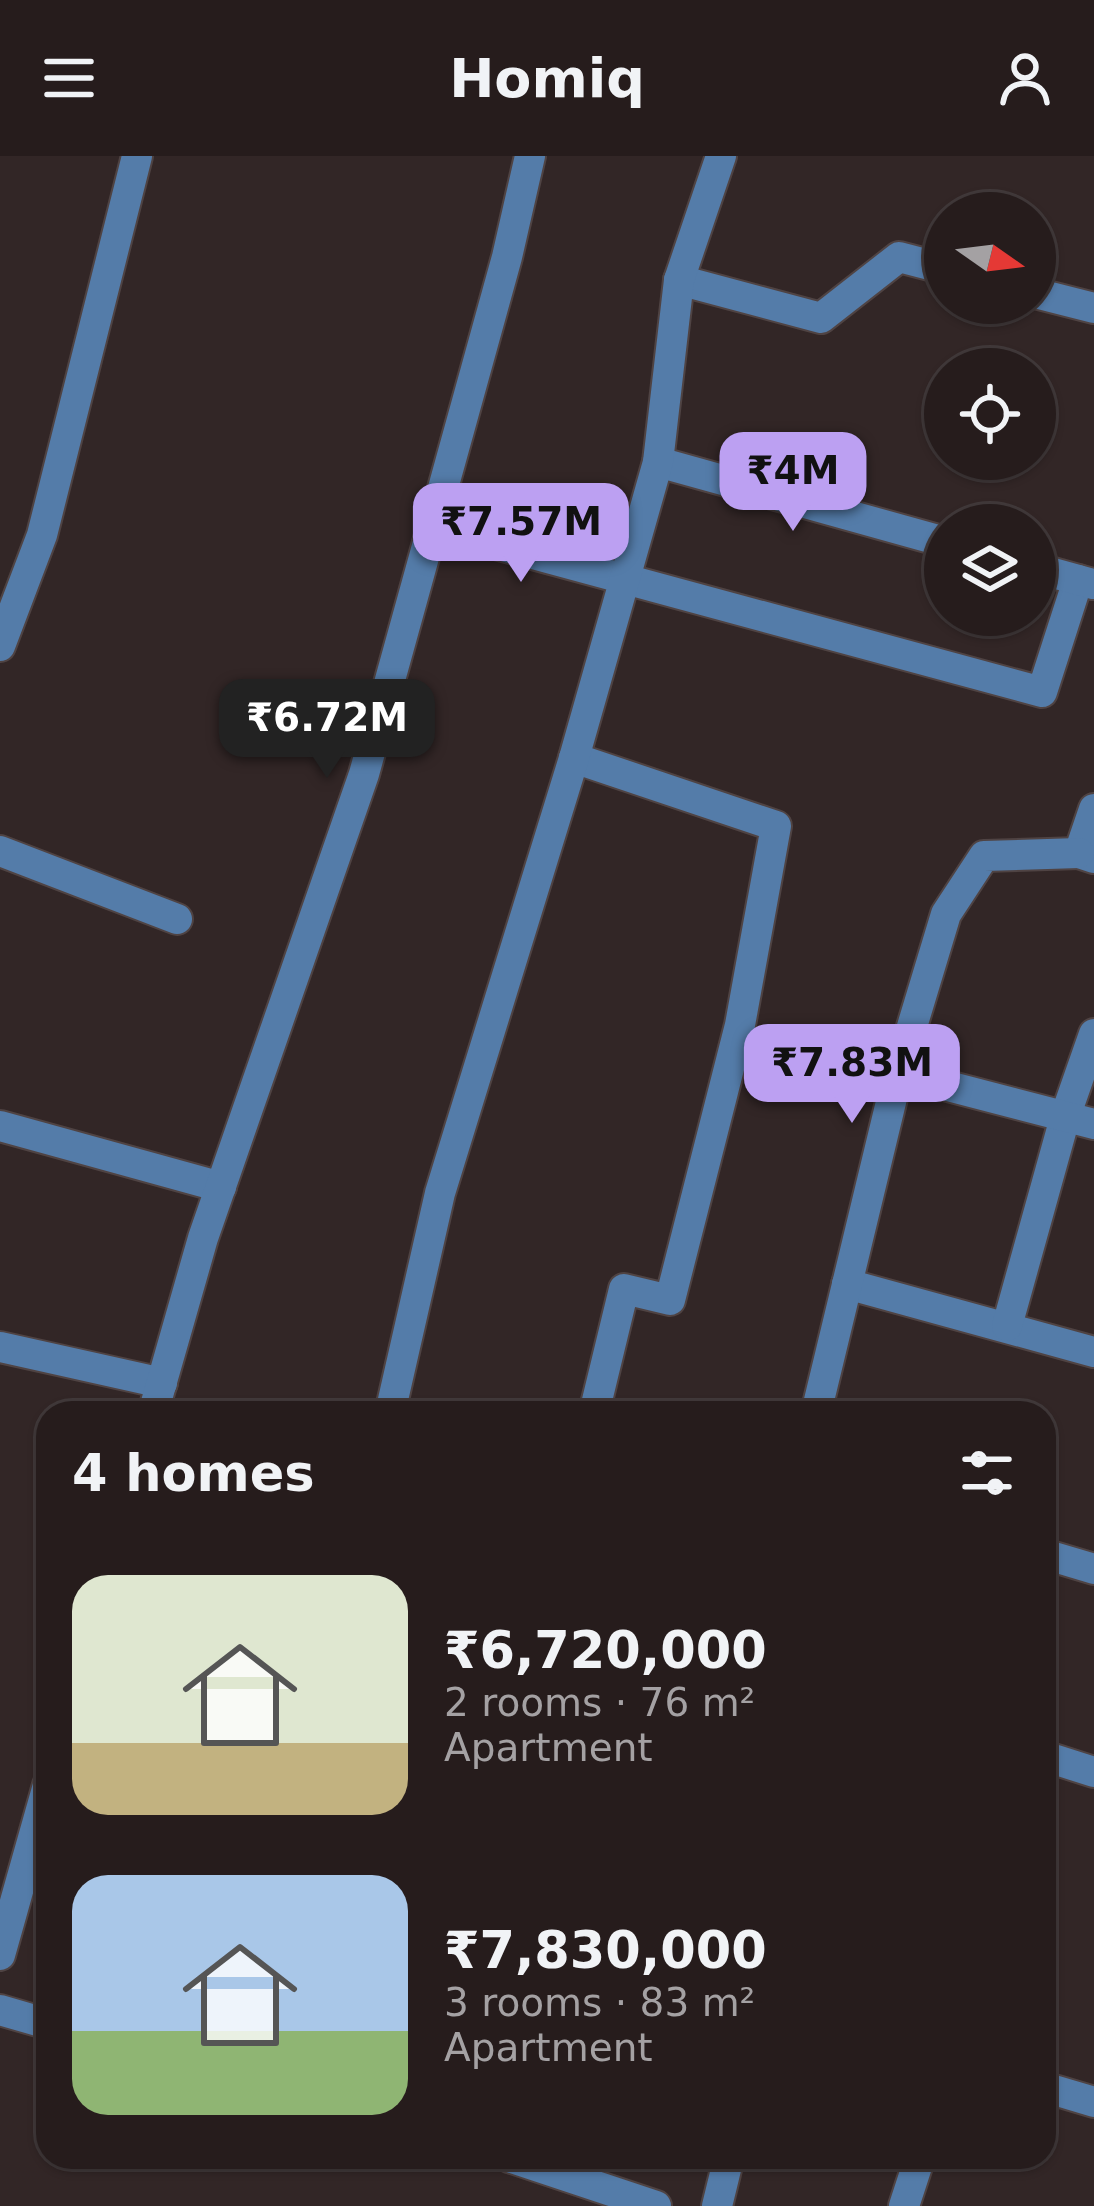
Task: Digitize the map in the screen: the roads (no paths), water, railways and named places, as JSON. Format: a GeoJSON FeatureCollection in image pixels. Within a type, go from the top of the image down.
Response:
{"type":"FeatureCollection","features":[{"type":"Feature","properties":{"kind":"street"},"geometry":{"type":"LineString","coordinates":[[0,646],[42,536],[137,156]]}},
{"type":"Feature","properties":{"kind":"street"},"geometry":{"type":"LineString","coordinates":[[0,1347],[158,1398],[220,1187],[364,774],[507,257],[530,156]]}},
{"type":"Feature","properties":{"kind":"street"},"geometry":{"type":"LineString","coordinates":[[393,1401],[440,1193],[574,758],[658,462],[679,280],[721,156]]}},
{"type":"Feature","properties":{"kind":"street"},"geometry":{"type":"LineString","coordinates":[[679,280],[821,318],[899,257],[924,264]]}},
{"type":"Feature","properties":{"kind":"street"},"geometry":{"type":"LineString","coordinates":[[1056,298],[1094,308]]}},
{"type":"Feature","properties":{"kind":"street"},"geometry":{"type":"LineString","coordinates":[[658,462],[924,536]]}},
{"type":"Feature","properties":{"kind":"street"},"geometry":{"type":"LineString","coordinates":[[433,527],[1042,692],[1086,582],[1056,574]]}},
{"type":"Feature","properties":{"kind":"street"},"geometry":{"type":"LineString","coordinates":[[574,758],[776,826],[740,1024],[670,1300],[625,1289],[597,1401]]}},
{"type":"Feature","properties":{"kind":"street"},"geometry":{"type":"LineString","coordinates":[[819,1401],[898,1072],[946,914],[984,856],[1087,856],[1094,809]]}},
{"type":"Feature","properties":{"kind":"street"},"geometry":{"type":"LineString","coordinates":[[0,851],[177,919]]}},
{"type":"Feature","properties":{"kind":"street"},"geometry":{"type":"LineString","coordinates":[[1007,1326],[1080,1119],[1094,1034]]}},
{"type":"Feature","properties":{"kind":"street"},"geometry":{"type":"LineString","coordinates":[[898,1072],[1080,1119]]}},
{"type":"Feature","properties":{"kind":"street"},"geometry":{"type":"LineString","coordinates":[[0,1126],[220,1187]]}},
{"type":"Feature","properties":{"kind":"street"},"geometry":{"type":"LineString","coordinates":[[848,1284],[1094,1352]]}},
{"type":"Feature","properties":{"kind":"street"},"geometry":{"type":"LineString","coordinates":[[1056,1558],[1094,1570]]}},
{"type":"Feature","properties":{"kind":"street"},"geometry":{"type":"LineString","coordinates":[[1056,1767],[1094,1772]]}},
{"type":"Feature","properties":{"kind":"street"},"geometry":{"type":"LineString","coordinates":[[0,1955],[36,1828]]}},
{"type":"Feature","properties":{"kind":"street"},"geometry":{"type":"LineString","coordinates":[[0,2010],[36,2020]]}},
{"type":"Feature","properties":{"kind":"street"},"geometry":{"type":"LineString","coordinates":[[1056,2090],[1094,2102]]}},
{"type":"Feature","properties":{"kind":"street"},"geometry":{"type":"LineString","coordinates":[[545,2169],[656,2206]]}},
{"type":"Feature","properties":{"kind":"street"},"geometry":{"type":"LineString","coordinates":[[717,2206],[726,2169]]}},
{"type":"Feature","properties":{"kind":"street"},"geometry":{"type":"LineString","coordinates":[[904,2206],[916,2169]]}}]}
